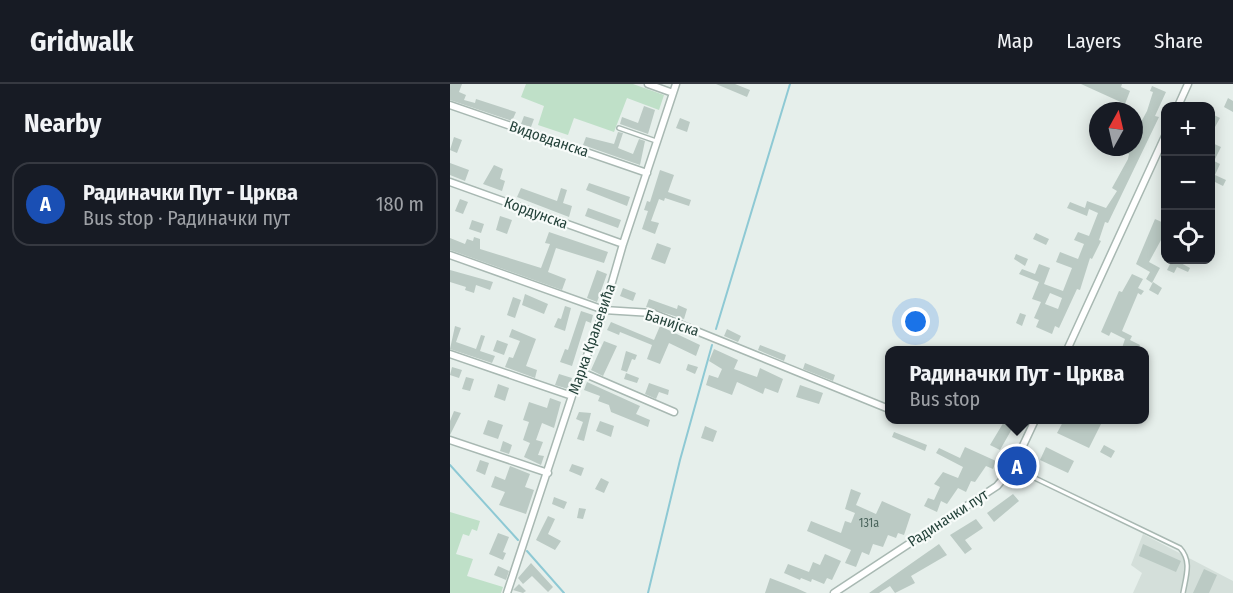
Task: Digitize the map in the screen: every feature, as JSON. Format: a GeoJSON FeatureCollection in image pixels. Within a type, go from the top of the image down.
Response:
{"type":"FeatureCollection","features":[{"type":"Feature","properties":{"kind":"street"},"geometry":{"type":"LineString","coordinates":[[648,84],[673,93]]}},
{"type":"Feature","properties":{"kind":"street","name":"Марка Краљевића"},"geometry":{"type":"LineString","coordinates":[[507,593],[572,396],[604,310],[623,244],[676,84]]}},
{"type":"Feature","properties":{"kind":"street"},"geometry":{"type":"LineString","coordinates":[[1180,102],[1188,84]]}},
{"type":"Feature","properties":{"kind":"street","name":"Видовданска"},"geometry":{"type":"LineString","coordinates":[[450,105],[647,173]]}},
{"type":"Feature","properties":{"kind":"street"},"geometry":{"type":"LineString","coordinates":[[1069,346],[1161,145]]}},
{"type":"Feature","properties":{"kind":"street","name":"Кордунска"},"geometry":{"type":"LineString","coordinates":[[450,182],[623,244]]}},
{"type":"Feature","properties":{"kind":"street","name":"Банијска"},"geometry":{"type":"LineString","coordinates":[[450,255],[604,310],[652,313],[885,407]]}},
{"type":"Feature","properties":{"kind":"street"},"geometry":{"type":"LineString","coordinates":[[450,354],[572,396]]}},
{"type":"Feature","properties":{"kind":"street"},"geometry":{"type":"LineString","coordinates":[[581,372],[674,412]]}},
{"type":"Feature","properties":{"kind":"street","name":"Радиначки пут"},"geometry":{"type":"LineString","coordinates":[[834,593],[997,486],[1013,467],[1033,424]]}},
{"type":"Feature","properties":{"kind":"street"},"geometry":{"type":"LineString","coordinates":[[450,440],[548,473]]}},
{"type":"Feature","properties":{"kind":"lane"},"geometry":{"type":"LineString","coordinates":[[619,128],[658,141]]}},
{"type":"Feature","properties":{"kind":"lane"},"geometry":{"type":"LineString","coordinates":[[1013,467],[1180,548],[1187,555],[1188,563],[1183,593]]}},
{"type":"Feature","properties":{"kind":"shaded area"},"geometry":{"type":"Polygon","coordinates":[[[1143,534],[1233,581],[1233,593],[1133,593],[1142,573],[1131,565],[1143,534]]]}},
{"type":"Feature","properties":{"kind":"green space"},"geometry":{"type":"Polygon","coordinates":[[[526,84],[633,84],[664,95],[659,110],[627,98],[614,132],[574,118],[568,135],[538,125],[544,106],[521,97],[526,84]]]}},
{"type":"Feature","properties":{"kind":"green space"},"geometry":{"type":"Polygon","coordinates":[[[450,512],[480,521],[477,531],[472,529],[469,536],[463,534],[456,554],[473,559],[467,576],[503,587],[501,593],[450,593],[450,512]]]}},
{"type":"Feature","properties":{"kind":"building"},"geometry":{"type":"Polygon","coordinates":[[[450,84],[462,84],[459,92],[466,95],[464,100],[475,103],[476,99],[516,112],[512,121],[450,100],[450,84]]]}},
{"type":"Feature","properties":{"kind":"building"},"geometry":{"type":"Polygon","coordinates":[[[716,84],[735,84],[750,90],[747,97],[716,84]]]}},
{"type":"Feature","properties":{"kind":"building"},"geometry":{"type":"Polygon","coordinates":[[[1081,84],[1122,84],[1121,87],[1130,91],[1126,102],[1121,102],[1081,84]]]}},
{"type":"Feature","properties":{"kind":"building"},"geometry":{"type":"Polygon","coordinates":[[[1152,86],[1166,92],[1155,116],[1159,117],[1143,150],[1143,118],[1153,92],[1150,91],[1152,86]]]}},
{"type":"Feature","properties":{"kind":"building"},"geometry":{"type":"Polygon","coordinates":[[[1228,98],[1233,101],[1233,112],[1224,107],[1228,98]]]}},
{"type":"Feature","properties":{"kind":"building"},"geometry":{"type":"Polygon","coordinates":[[[644,106],[655,110],[648,134],[620,124],[622,117],[638,123],[644,106]]]}},
{"type":"Feature","properties":{"kind":"building"},"geometry":{"type":"Polygon","coordinates":[[[524,116],[534,119],[531,127],[521,124],[524,116]]]}},
{"type":"Feature","properties":{"kind":"building"},"geometry":{"type":"Polygon","coordinates":[[[1215,116],[1220,118],[1215,127],[1215,116]]]}},
{"type":"Feature","properties":{"kind":"building"},"geometry":{"type":"Polygon","coordinates":[[[680,118],[690,122],[687,132],[676,128],[680,118]]]}},
{"type":"Feature","properties":{"kind":"building"},"geometry":{"type":"Polygon","coordinates":[[[618,132],[623,133],[618,148],[633,154],[639,139],[645,141],[640,165],[583,145],[586,137],[614,144],[618,132]]]}},
{"type":"Feature","properties":{"kind":"building"},"geometry":{"type":"Polygon","coordinates":[[[454,137],[462,140],[457,153],[450,150],[454,137]]]}},
{"type":"Feature","properties":{"kind":"building"},"geometry":{"type":"Polygon","coordinates":[[[1215,144],[1221,147],[1215,159],[1215,144]]]}},
{"type":"Feature","properties":{"kind":"building"},"geometry":{"type":"Polygon","coordinates":[[[1129,156],[1140,156],[1108,223],[1105,222],[1099,240],[1101,241],[1092,259],[1090,258],[1080,290],[1077,289],[1059,328],[1055,326],[1052,334],[1036,327],[1039,320],[1034,318],[1041,302],[1032,299],[1039,282],[1019,274],[1022,269],[1035,274],[1039,264],[1050,268],[1044,284],[1063,291],[1072,268],[1056,262],[1060,252],[1078,259],[1084,244],[1074,240],[1078,232],[1089,236],[1098,213],[1089,209],[1087,216],[1067,208],[1070,202],[1085,208],[1087,201],[1106,208],[1117,191],[1112,188],[1129,156]],[[1050,293],[1045,304],[1058,309],[1062,298],[1050,293]]]}},
{"type":"Feature","properties":{"kind":"building"},"geometry":{"type":"Polygon","coordinates":[[[1215,162],[1220,164],[1215,175],[1215,162]]]}},
{"type":"Feature","properties":{"kind":"building"},"geometry":{"type":"Polygon","coordinates":[[[450,163],[469,170],[465,181],[450,175],[450,163]]]}},
{"type":"Feature","properties":{"kind":"building"},"geometry":{"type":"Polygon","coordinates":[[[494,165],[503,169],[500,179],[505,181],[502,191],[483,184],[494,165]]]}},
{"type":"Feature","properties":{"kind":"building"},"geometry":{"type":"Polygon","coordinates":[[[660,170],[674,175],[668,192],[691,200],[689,206],[665,198],[664,201],[659,199],[651,221],[659,223],[655,234],[642,229],[648,211],[644,210],[647,201],[650,202],[660,170]]]}},
{"type":"Feature","properties":{"kind":"building"},"geometry":{"type":"Polygon","coordinates":[[[1215,175],[1226,180],[1223,186],[1215,182],[1215,175]]]}},
{"type":"Feature","properties":{"kind":"building"},"geometry":{"type":"Polygon","coordinates":[[[589,183],[630,197],[627,206],[586,190],[589,183]]]}},
{"type":"Feature","properties":{"kind":"building"},"geometry":{"type":"Polygon","coordinates":[[[521,188],[557,201],[561,188],[567,190],[563,203],[572,206],[569,217],[517,197],[521,188]]]}},
{"type":"Feature","properties":{"kind":"building"},"geometry":{"type":"Polygon","coordinates":[[[460,199],[468,202],[463,214],[455,211],[460,199]]]}},
{"type":"Feature","properties":{"kind":"building"},"geometry":{"type":"Polygon","coordinates":[[[588,208],[621,220],[618,228],[585,216],[588,208]]]}},
{"type":"Feature","properties":{"kind":"building"},"geometry":{"type":"Polygon","coordinates":[[[500,216],[512,220],[507,234],[496,230],[500,216]]]}},
{"type":"Feature","properties":{"kind":"building"},"geometry":{"type":"Polygon","coordinates":[[[1155,219],[1161,222],[1161,240],[1149,262],[1160,268],[1152,283],[1146,279],[1150,272],[1136,264],[1155,219]]]}},
{"type":"Feature","properties":{"kind":"building"},"geometry":{"type":"Polygon","coordinates":[[[472,220],[484,224],[481,233],[469,229],[472,220]]]}},
{"type":"Feature","properties":{"kind":"building"},"geometry":{"type":"Polygon","coordinates":[[[549,232],[608,252],[604,263],[556,248],[548,272],[566,279],[562,290],[450,250],[450,238],[465,244],[467,239],[473,241],[474,237],[480,239],[480,249],[541,268],[550,244],[545,243],[549,232]]]}},
{"type":"Feature","properties":{"kind":"building"},"geometry":{"type":"Polygon","coordinates":[[[1036,233],[1049,239],[1046,245],[1033,239],[1036,233]]]}},
{"type":"Feature","properties":{"kind":"building"},"geometry":{"type":"Polygon","coordinates":[[[657,243],[671,248],[665,264],[651,259],[657,243]]]}},
{"type":"Feature","properties":{"kind":"building"},"geometry":{"type":"Polygon","coordinates":[[[1016,254],[1028,259],[1025,266],[1014,259],[1016,254]]]}},
{"type":"Feature","properties":{"kind":"building"},"geometry":{"type":"Polygon","coordinates":[[[1170,264],[1183,264],[1190,268],[1188,272],[1177,267],[1174,273],[1167,270],[1170,264]]]}},
{"type":"Feature","properties":{"kind":"building"},"geometry":{"type":"Polygon","coordinates":[[[450,270],[493,282],[490,290],[476,285],[474,293],[465,290],[466,287],[450,282],[450,270]]]}},
{"type":"Feature","properties":{"kind":"building"},"geometry":{"type":"Polygon","coordinates":[[[597,270],[607,274],[597,302],[587,298],[597,270]]]}},
{"type":"Feature","properties":{"kind":"building"},"geometry":{"type":"Polygon","coordinates":[[[1132,274],[1143,279],[1138,288],[1144,291],[1141,295],[1138,293],[1122,331],[1132,336],[1130,340],[1140,346],[1123,346],[1125,339],[1111,332],[1109,336],[1101,332],[1119,291],[1122,292],[1132,274]]]}},
{"type":"Feature","properties":{"kind":"building"},"geometry":{"type":"Polygon","coordinates":[[[1153,282],[1162,288],[1158,295],[1149,290],[1153,282]]]}},
{"type":"Feature","properties":{"kind":"building"},"geometry":{"type":"Polygon","coordinates":[[[623,288],[636,293],[633,301],[620,296],[623,288]]]}},
{"type":"Feature","properties":{"kind":"building"},"geometry":{"type":"Polygon","coordinates":[[[525,294],[548,304],[544,314],[522,305],[525,294]]]}},
{"type":"Feature","properties":{"kind":"building"},"geometry":{"type":"Polygon","coordinates":[[[513,297],[521,300],[515,318],[507,315],[513,297]]]}},
{"type":"Feature","properties":{"kind":"building"},"geometry":{"type":"Polygon","coordinates":[[[649,299],[677,309],[678,305],[687,309],[684,319],[646,307],[649,299]]]}},
{"type":"Feature","properties":{"kind":"building"},"geometry":{"type":"Polygon","coordinates":[[[565,306],[571,308],[565,331],[554,327],[558,318],[561,319],[565,306]]]}},
{"type":"Feature","properties":{"kind":"building"},"geometry":{"type":"Polygon","coordinates":[[[581,311],[593,315],[591,323],[586,321],[572,366],[560,362],[565,349],[568,350],[581,311]]]}},
{"type":"Feature","properties":{"kind":"building"},"geometry":{"type":"Polygon","coordinates":[[[1020,313],[1026,315],[1022,326],[1016,323],[1020,313]]]}},
{"type":"Feature","properties":{"kind":"building"},"geometry":{"type":"Polygon","coordinates":[[[611,322],[654,340],[660,326],[700,345],[696,356],[669,343],[660,364],[647,359],[652,345],[620,332],[619,335],[607,330],[611,322]]]}},
{"type":"Feature","properties":{"kind":"building"},"geometry":{"type":"Polygon","coordinates":[[[455,326],[461,328],[456,342],[476,349],[481,335],[485,336],[480,351],[495,356],[492,363],[450,349],[455,326]]]}},
{"type":"Feature","properties":{"kind":"building"},"geometry":{"type":"Polygon","coordinates":[[[512,329],[536,339],[526,366],[537,370],[535,378],[505,367],[509,357],[513,358],[520,341],[509,337],[512,329]]]}},
{"type":"Feature","properties":{"kind":"building"},"geometry":{"type":"Polygon","coordinates":[[[727,329],[741,336],[738,342],[724,336],[727,329]]]}},
{"type":"Feature","properties":{"kind":"building"},"geometry":{"type":"Polygon","coordinates":[[[497,340],[508,344],[504,355],[493,351],[497,340]]]}},
{"type":"Feature","properties":{"kind":"building"},"geometry":{"type":"Polygon","coordinates":[[[604,341],[617,346],[603,376],[591,370],[604,341]]]}},
{"type":"Feature","properties":{"kind":"building"},"geometry":{"type":"Polygon","coordinates":[[[760,345],[786,355],[784,361],[758,350],[760,345]]]}},
{"type":"Feature","properties":{"kind":"building"},"geometry":{"type":"Polygon","coordinates":[[[714,349],[738,360],[734,369],[757,377],[760,368],[783,379],[778,393],[765,388],[763,394],[737,382],[732,395],[706,385],[709,375],[718,378],[722,369],[709,361],[714,349]]]}},
{"type":"Feature","properties":{"kind":"building"},"geometry":{"type":"Polygon","coordinates":[[[626,351],[637,355],[635,360],[632,359],[627,372],[621,370],[626,351]]]}},
{"type":"Feature","properties":{"kind":"building"},"geometry":{"type":"Polygon","coordinates":[[[805,363],[835,375],[833,381],[803,369],[805,363]]]}},
{"type":"Feature","properties":{"kind":"building"},"geometry":{"type":"Polygon","coordinates":[[[688,364],[698,367],[695,374],[686,370],[688,364]]]}},
{"type":"Feature","properties":{"kind":"building"},"geometry":{"type":"Polygon","coordinates":[[[452,367],[462,370],[459,378],[450,375],[452,367]]]}},
{"type":"Feature","properties":{"kind":"building"},"geometry":{"type":"Polygon","coordinates":[[[626,373],[639,378],[637,383],[624,379],[626,373]]]}},
{"type":"Feature","properties":{"kind":"building"},"geometry":{"type":"Polygon","coordinates":[[[559,374],[572,378],[568,389],[555,385],[559,374]]]}},
{"type":"Feature","properties":{"kind":"building"},"geometry":{"type":"Polygon","coordinates":[[[466,377],[474,379],[470,391],[462,389],[466,377]]]}},
{"type":"Feature","properties":{"kind":"building"},"geometry":{"type":"Polygon","coordinates":[[[587,382],[640,406],[636,414],[650,420],[648,427],[611,412],[609,405],[598,401],[600,396],[584,390],[587,382]]]}},
{"type":"Feature","properties":{"kind":"building"},"geometry":{"type":"Polygon","coordinates":[[[649,383],[669,390],[668,395],[659,392],[656,399],[645,394],[649,383]]]}},
{"type":"Feature","properties":{"kind":"building"},"geometry":{"type":"Polygon","coordinates":[[[498,384],[509,388],[505,401],[494,397],[498,384]]]}},
{"type":"Feature","properties":{"kind":"building"},"geometry":{"type":"Polygon","coordinates":[[[800,385],[823,393],[819,404],[796,397],[800,385]]]}},
{"type":"Feature","properties":{"kind":"building"},"geometry":{"type":"Polygon","coordinates":[[[550,398],[561,402],[554,428],[542,423],[536,440],[543,442],[538,455],[544,456],[541,465],[524,457],[530,443],[523,440],[529,422],[523,420],[529,402],[547,408],[550,398]]]}},
{"type":"Feature","properties":{"kind":"building"},"geometry":{"type":"Polygon","coordinates":[[[454,411],[461,413],[450,435],[450,421],[454,411]]]}},
{"type":"Feature","properties":{"kind":"building"},"geometry":{"type":"Polygon","coordinates":[[[579,412],[591,413],[584,441],[577,439],[583,422],[576,419],[579,412]]]}},
{"type":"Feature","properties":{"kind":"building"},"geometry":{"type":"Polygon","coordinates":[[[488,420],[503,425],[498,439],[483,434],[488,420]]]}},
{"type":"Feature","properties":{"kind":"building"},"geometry":{"type":"Polygon","coordinates":[[[600,421],[614,426],[611,437],[596,431],[600,421]]]}},
{"type":"Feature","properties":{"kind":"building"},"geometry":{"type":"Polygon","coordinates":[[[1003,424],[1015,424],[1000,450],[990,445],[1003,424]]]}},
{"type":"Feature","properties":{"kind":"building"},"geometry":{"type":"Polygon","coordinates":[[[1062,424],[1101,424],[1089,448],[1057,433],[1062,424]]]}},
{"type":"Feature","properties":{"kind":"building"},"geometry":{"type":"Polygon","coordinates":[[[705,426],[717,431],[713,442],[701,438],[705,426]]]}},
{"type":"Feature","properties":{"kind":"building"},"geometry":{"type":"Polygon","coordinates":[[[894,432],[927,445],[925,451],[892,437],[894,432]]]}},
{"type":"Feature","properties":{"kind":"building"},"geometry":{"type":"Polygon","coordinates":[[[503,441],[512,445],[509,454],[500,451],[503,441]]]}},
{"type":"Feature","properties":{"kind":"building"},"geometry":{"type":"Polygon","coordinates":[[[1104,445],[1115,451],[1111,458],[1100,452],[1104,445]]]}},
{"type":"Feature","properties":{"kind":"building"},"geometry":{"type":"Polygon","coordinates":[[[965,447],[996,461],[993,469],[986,466],[975,482],[971,481],[966,492],[958,488],[947,504],[941,501],[937,512],[924,506],[928,498],[934,500],[940,487],[934,484],[943,472],[958,478],[963,467],[936,453],[939,448],[960,458],[965,447]]]}},
{"type":"Feature","properties":{"kind":"building"},"geometry":{"type":"Polygon","coordinates":[[[1046,447],[1074,461],[1068,473],[1040,460],[1046,447]]]}},
{"type":"Feature","properties":{"kind":"building"},"geometry":{"type":"Polygon","coordinates":[[[480,460],[489,463],[485,475],[476,471],[480,460]]]}},
{"type":"Feature","properties":{"kind":"building"},"geometry":{"type":"Polygon","coordinates":[[[572,464],[584,468],[581,476],[569,471],[572,464]]]}},
{"type":"Feature","properties":{"kind":"building"},"geometry":{"type":"Polygon","coordinates":[[[510,466],[530,474],[525,487],[534,490],[526,514],[499,505],[505,492],[491,487],[495,476],[505,480],[510,466]]]}},
{"type":"Feature","properties":{"kind":"building"},"geometry":{"type":"Polygon","coordinates":[[[601,478],[609,482],[604,493],[595,489],[601,478]]]}},
{"type":"Feature","properties":{"kind":"building"},"geometry":{"type":"Polygon","coordinates":[[[851,489],[861,493],[856,505],[876,514],[882,501],[911,514],[904,535],[898,533],[896,538],[888,535],[883,547],[873,544],[869,555],[862,552],[856,567],[845,563],[851,550],[807,531],[811,521],[841,533],[845,521],[851,523],[855,513],[845,509],[851,489]]]}},
{"type":"Feature","properties":{"kind":"building"},"geometry":{"type":"Polygon","coordinates":[[[1013,494],[1019,501],[994,522],[987,513],[1013,494]]]}},
{"type":"Feature","properties":{"kind":"building"},"geometry":{"type":"Polygon","coordinates":[[[554,497],[567,502],[564,509],[552,504],[554,497]]]}},
{"type":"Feature","properties":{"kind":"building"},"geometry":{"type":"Polygon","coordinates":[[[579,508],[586,509],[583,519],[577,518],[579,508]]]}},
{"type":"Feature","properties":{"kind":"building"},"geometry":{"type":"Polygon","coordinates":[[[548,516],[555,519],[548,534],[561,541],[555,550],[536,540],[548,516]]]}},
{"type":"Feature","properties":{"kind":"building"},"geometry":{"type":"Polygon","coordinates":[[[976,519],[983,528],[965,540],[972,549],[965,554],[950,535],[976,519]]]}},
{"type":"Feature","properties":{"kind":"building"},"geometry":{"type":"Polygon","coordinates":[[[498,533],[509,537],[503,552],[506,553],[503,560],[489,554],[498,533]]]}},
{"type":"Feature","properties":{"kind":"building"},"geometry":{"type":"Polygon","coordinates":[[[939,544],[947,555],[911,576],[915,583],[895,593],[890,586],[879,593],[869,593],[939,544]]]}},
{"type":"Feature","properties":{"kind":"building"},"geometry":{"type":"Polygon","coordinates":[[[1143,544],[1181,561],[1176,572],[1139,556],[1143,544]]]}},
{"type":"Feature","properties":{"kind":"building"},"geometry":{"type":"Polygon","coordinates":[[[825,554],[841,561],[832,580],[827,578],[824,584],[812,579],[811,582],[801,578],[800,580],[784,573],[788,564],[809,572],[813,562],[820,565],[825,554]]]}},
{"type":"Feature","properties":{"kind":"building"},"geometry":{"type":"Polygon","coordinates":[[[531,563],[553,587],[548,592],[532,576],[523,584],[518,578],[531,563]]]}},
{"type":"Feature","properties":{"kind":"building"},"geometry":{"type":"Polygon","coordinates":[[[498,566],[509,571],[506,580],[494,575],[498,566]]]}},
{"type":"Feature","properties":{"kind":"building"},"geometry":{"type":"Polygon","coordinates":[[[1204,569],[1217,575],[1209,593],[1193,593],[1204,569]]]}},
{"type":"Feature","properties":{"kind":"building"},"geometry":{"type":"Polygon","coordinates":[[[770,578],[796,588],[807,593],[765,593],[770,578]]]}},
{"type":"Feature","properties":{"kind":"building"},"geometry":{"type":"Polygon","coordinates":[[[519,584],[526,591],[523,593],[513,590],[519,584]]]}},
{"type":"Feature","properties":{"kind":"waterway"},"geometry":{"type":"LineString","coordinates":[[716,329],[790,84]]}},
{"type":"Feature","properties":{"kind":"waterway"},"geometry":{"type":"LineString","coordinates":[[648,593],[680,460],[712,345]]}},
{"type":"Feature","properties":{"kind":"waterway"},"geometry":{"type":"LineString","coordinates":[[450,465],[518,540]]}},
{"type":"Feature","properties":{"kind":"waterway"},"geometry":{"type":"LineString","coordinates":[[527,551],[564,593]]}},
{"type":"Feature","properties":{"kind":"place","name":"Радиначки Пут - Црква"},"geometry":{"type":"Point","coordinates":[1017,466]}}]}
